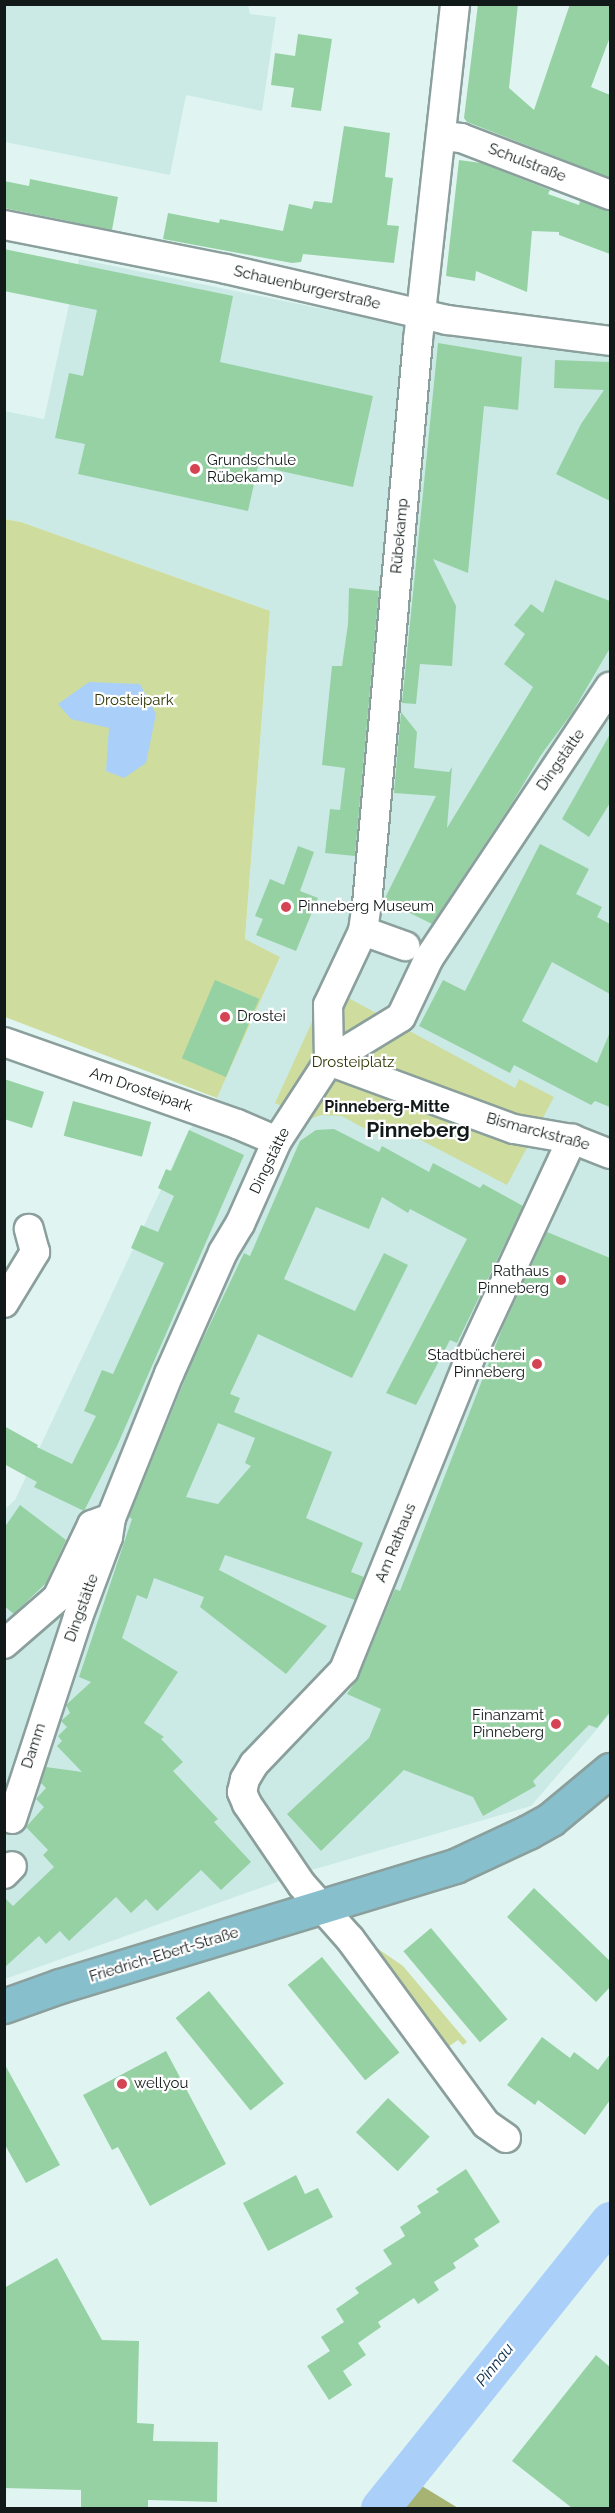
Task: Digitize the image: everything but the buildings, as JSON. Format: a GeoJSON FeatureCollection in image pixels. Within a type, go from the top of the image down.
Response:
{"type":"FeatureCollection","features":[{"type":"Feature","properties":{"kind":"main road","name":"Friedrich-Ebert-Straße"},"geometry":{"type":"LineString","coordinates":[[4,2006],[60,1986],[455,1866],[551,1819],[610,1770]]}},
{"type":"Feature","properties":{"kind":"street","name":"Rübekamp"},"geometry":{"type":"LineString","coordinates":[[329,1061],[328,1005],[363,931],[420,315],[442,136],[455,4]]}},
{"type":"Feature","properties":{"kind":"street","name":"Schulstraße"},"geometry":{"type":"LineString","coordinates":[[442,136],[461,138],[610,195]]}},
{"type":"Feature","properties":{"kind":"street","name":"Schauenburgerstraße"},"geometry":{"type":"LineString","coordinates":[[4,225],[226,269],[460,323],[610,341]]}},
{"type":"Feature","properties":{"kind":"street","name":"Dingstätte"},"geometry":{"type":"LineString","coordinates":[[68,1677],[92,1580],[108,1537],[120,1524],[174,1364],[223,1252],[240,1224],[277,1140],[329,1061],[401,1017],[415,951],[610,687]]}},
{"type":"Feature","properties":{"kind":"street"},"geometry":{"type":"LineString","coordinates":[[363,931],[415,951]]}},
{"type":"Feature","properties":{"kind":"street","name":"Am Drosteipark"},"geometry":{"type":"LineString","coordinates":[[4,1042],[277,1140]]}},
{"type":"Feature","properties":{"kind":"street","name":"Bismarckstraße"},"geometry":{"type":"LineString","coordinates":[[329,1061],[514,1129],[572,1139],[610,1154]]}},
{"type":"Feature","properties":{"kind":"street","name":"Am Rathaus"},"geometry":{"type":"LineString","coordinates":[[324,1906],[302,1885],[247,1804],[242,1792],[245,1779],[254,1764],[344,1670],[470,1358],[572,1139]]}},
{"type":"Feature","properties":{"kind":"street"},"geometry":{"type":"LineString","coordinates":[[4,1303],[35,1252],[29,1229]]}},
{"type":"Feature","properties":{"kind":"street"},"geometry":{"type":"LineString","coordinates":[[57,1598],[92,1525],[120,1524]]}},
{"type":"Feature","properties":{"kind":"street"},"geometry":{"type":"LineString","coordinates":[[4,1644],[57,1598],[92,1580]]}},
{"type":"Feature","properties":{"kind":"street","name":"Damm"},"geometry":{"type":"LineString","coordinates":[[12,1819],[68,1677]]}},
{"type":"Feature","properties":{"kind":"street"},"geometry":{"type":"LineString","coordinates":[[324,1906],[351,1939],[486,2124],[506,2138]]}},
{"type":"Feature","properties":{"kind":"shaded area"},"geometry":{"type":"Polygon","coordinates":[[[4,5],[248,5],[250,14],[276,17],[262,111],[186,95],[170,175],[5,142],[4,5]]]}},
{"type":"Feature","properties":{"kind":"shaded area"},"geometry":{"type":"Polygon","coordinates":[[[79,259],[401,325],[610,355],[610,1714],[531,1806],[305,1872],[5,1979],[5,1509],[15,1500],[189,1130],[217,1098],[280,957],[245,940],[270,611],[21,522],[5,519],[4,411],[44,419],[79,259]]]}},
{"type":"Feature","properties":{"kind":"green space","name":"Drosteipark"},"geometry":{"type":"Polygon","coordinates":[[[4,519],[21,522],[270,611],[245,939],[280,957],[217,1098],[5,1017],[4,519]]]}},
{"type":"Feature","properties":{"kind":"green space","name":"Drosteiplatz"},"geometry":{"type":"Polygon","coordinates":[[[328,987],[515,1088],[519,1079],[554,1097],[507,1185],[392,1125],[388,1132],[383,1131],[376,1135],[342,1116],[321,1115],[310,1119],[275,1103],[328,987]]]}},
{"type":"Feature","properties":{"kind":"green space"},"geometry":{"type":"Polygon","coordinates":[[[371,1944],[403,1966],[467,2042],[463,2045],[458,2040],[445,2049],[371,1944]]]}},
{"type":"Feature","properties":{"kind":"green space"},"geometry":{"type":"Polygon","coordinates":[[[417,2483],[458,2508],[395,2508],[417,2483]]]}},
{"type":"Feature","properties":{"kind":"water"},"geometry":{"type":"Polygon","coordinates":[[[89,682],[140,684],[156,714],[146,763],[124,778],[106,771],[109,728],[71,719],[58,704],[89,682]]]}},
{"type":"Feature","properties":{"kind":"waterway","name":"Pinnau"},"geometry":{"type":"LineString","coordinates":[[380,2508],[610,2221]]}},
{"type":"Feature","properties":{"kind":"place","name":"Grundschule Rübekamp"},"geometry":{"type":"Point","coordinates":[195,469]}},
{"type":"Feature","properties":{"kind":"place","name":"Pinneberg Museum"},"geometry":{"type":"Point","coordinates":[286,907]}},
{"type":"Feature","properties":{"kind":"place","name":"Drostei"},"geometry":{"type":"Point","coordinates":[225,1017]}},
{"type":"Feature","properties":{"kind":"place","name":"Rathaus Pinneberg"},"geometry":{"type":"Point","coordinates":[561,1280]}},
{"type":"Feature","properties":{"kind":"place","name":"Stadtbücherei Pinneberg"},"geometry":{"type":"Point","coordinates":[537,1364]}},
{"type":"Feature","properties":{"kind":"place","name":"Finanzamt Pinneberg"},"geometry":{"type":"Point","coordinates":[556,1724]}},
{"type":"Feature","properties":{"kind":"place","name":"wellyou"},"geometry":{"type":"Point","coordinates":[122,2084]}},
{"type":"Feature","properties":{"kind":"district","name":"Pinneberg-Mitte"},"geometry":{"type":"Point","coordinates":[387,1107]}},
{"type":"Feature","properties":{"kind":"district","name":"Pinneberg"},"geometry":{"type":"Point","coordinates":[418,1130]}}]}
